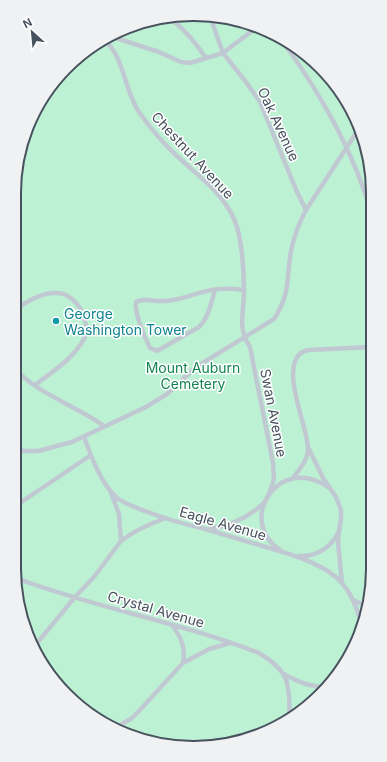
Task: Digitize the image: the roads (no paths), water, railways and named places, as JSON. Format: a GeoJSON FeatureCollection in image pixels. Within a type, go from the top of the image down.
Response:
{"type":"FeatureCollection","features":[{"type":"Feature","properties":{"kind":"lane"},"geometry":{"type":"LineString","coordinates":[[174,22],[199,47],[206,58]]}},
{"type":"Feature","properties":{"kind":"lane"},"geometry":{"type":"LineString","coordinates":[[212,22],[223,53]]}},
{"type":"Feature","properties":{"kind":"lane"},"geometry":{"type":"LineString","coordinates":[[118,39],[160,52],[181,62],[190,62],[223,53],[252,31]]}},
{"type":"Feature","properties":{"kind":"lane","name":"Chestnut Avenue"},"geometry":{"type":"LineString","coordinates":[[108,44],[118,58],[138,111],[149,126],[175,155],[218,193],[234,219],[238,231],[244,290],[241,326],[244,338]]}},
{"type":"Feature","properties":{"kind":"lane"},"geometry":{"type":"LineString","coordinates":[[286,48],[321,99],[346,148],[366,198]]}},
{"type":"Feature","properties":{"kind":"lane","name":"Oak Avenue"},"geometry":{"type":"LineString","coordinates":[[223,53],[242,76],[260,102],[306,210]]}},
{"type":"Feature","properties":{"kind":"lane"},"geometry":{"type":"LineString","coordinates":[[21,450],[38,451],[72,442],[158,401],[196,367],[274,319],[281,309],[286,293],[291,251],[295,234],[306,210],[355,134]]}},
{"type":"Feature","properties":{"kind":"lane"},"geometry":{"type":"LineString","coordinates":[[215,290],[209,311],[204,322],[199,327],[157,351],[150,348],[137,313],[135,306],[136,302],[145,299],[164,302],[173,301],[205,291],[215,290],[234,289],[244,290]]}},
{"type":"Feature","properties":{"kind":"lane"},"geometry":{"type":"LineString","coordinates":[[21,308],[36,298],[58,292],[73,300],[86,320],[87,330],[84,339],[79,346],[58,368],[35,385]]}},
{"type":"Feature","properties":{"kind":"lane","name":"Swan Avenue"},"geometry":{"type":"LineString","coordinates":[[244,338],[250,347],[272,454],[274,479],[269,494]]}},
{"type":"Feature","properties":{"kind":"lane"},"geometry":{"type":"LineString","coordinates":[[291,555],[308,556],[323,550],[331,544],[338,531],[341,519],[341,510],[336,497],[323,478],[308,449],[293,383],[294,366],[297,357],[302,352],[308,350],[366,347]]}},
{"type":"Feature","properties":{"kind":"lane"},"geometry":{"type":"LineString","coordinates":[[21,374],[51,396],[104,426]]}},
{"type":"Feature","properties":{"kind":"lane","name":"Eagle Avenue"},"geometry":{"type":"LineString","coordinates":[[84,437],[91,455],[110,489],[119,499],[166,518],[284,552],[322,568],[342,583],[353,600],[359,617]]}},
{"type":"Feature","properties":{"kind":"lane"},"geometry":{"type":"LineString","coordinates":[[293,478],[304,462],[308,449]]}},
{"type":"Feature","properties":{"kind":"lane"},"geometry":{"type":"LineString","coordinates":[[21,502],[91,455]]}},
{"type":"Feature","properties":{"kind":"lane"},"geometry":{"type":"LineString","coordinates":[[207,530],[229,525],[250,515],[264,502],[269,494],[280,483],[293,478],[315,479],[332,491]]}},
{"type":"Feature","properties":{"kind":"lane"},"geometry":{"type":"LineString","coordinates":[[110,489],[119,514],[120,541]]}},
{"type":"Feature","properties":{"kind":"lane"},"geometry":{"type":"LineString","coordinates":[[264,502],[262,516],[264,530],[270,541],[284,552]]}},
{"type":"Feature","properties":{"kind":"lane"},"geometry":{"type":"LineString","coordinates":[[38,642],[75,597],[94,578],[120,541],[144,526],[166,518]]}},
{"type":"Feature","properties":{"kind":"lane"},"geometry":{"type":"LineString","coordinates":[[338,531],[342,583]]}},
{"type":"Feature","properties":{"kind":"lane","name":"Crystal Avenue"},"geometry":{"type":"LineString","coordinates":[[21,580],[259,653],[268,658],[284,674],[303,683],[318,687]]}},
{"type":"Feature","properties":{"kind":"lane"},"geometry":{"type":"LineString","coordinates":[[353,600],[362,604]]}},
{"type":"Feature","properties":{"kind":"lane"},"geometry":{"type":"LineString","coordinates":[[172,625],[181,639],[184,648],[183,663]]}},
{"type":"Feature","properties":{"kind":"lane"},"geometry":{"type":"LineString","coordinates":[[121,725],[132,718],[142,709],[183,663],[209,649],[230,643]]}},
{"type":"Feature","properties":{"kind":"lane"},"geometry":{"type":"LineString","coordinates":[[284,674],[290,702],[289,712]]}},
{"type":"Feature","properties":{"kind":"place","name":"George Washington Tower"},"geometry":{"type":"Point","coordinates":[56,321]}},
{"type":"Feature","properties":{"kind":"park label","name":"Mount Auburn Cemetery"},"geometry":{"type":"Point","coordinates":[193,376]}}]}
